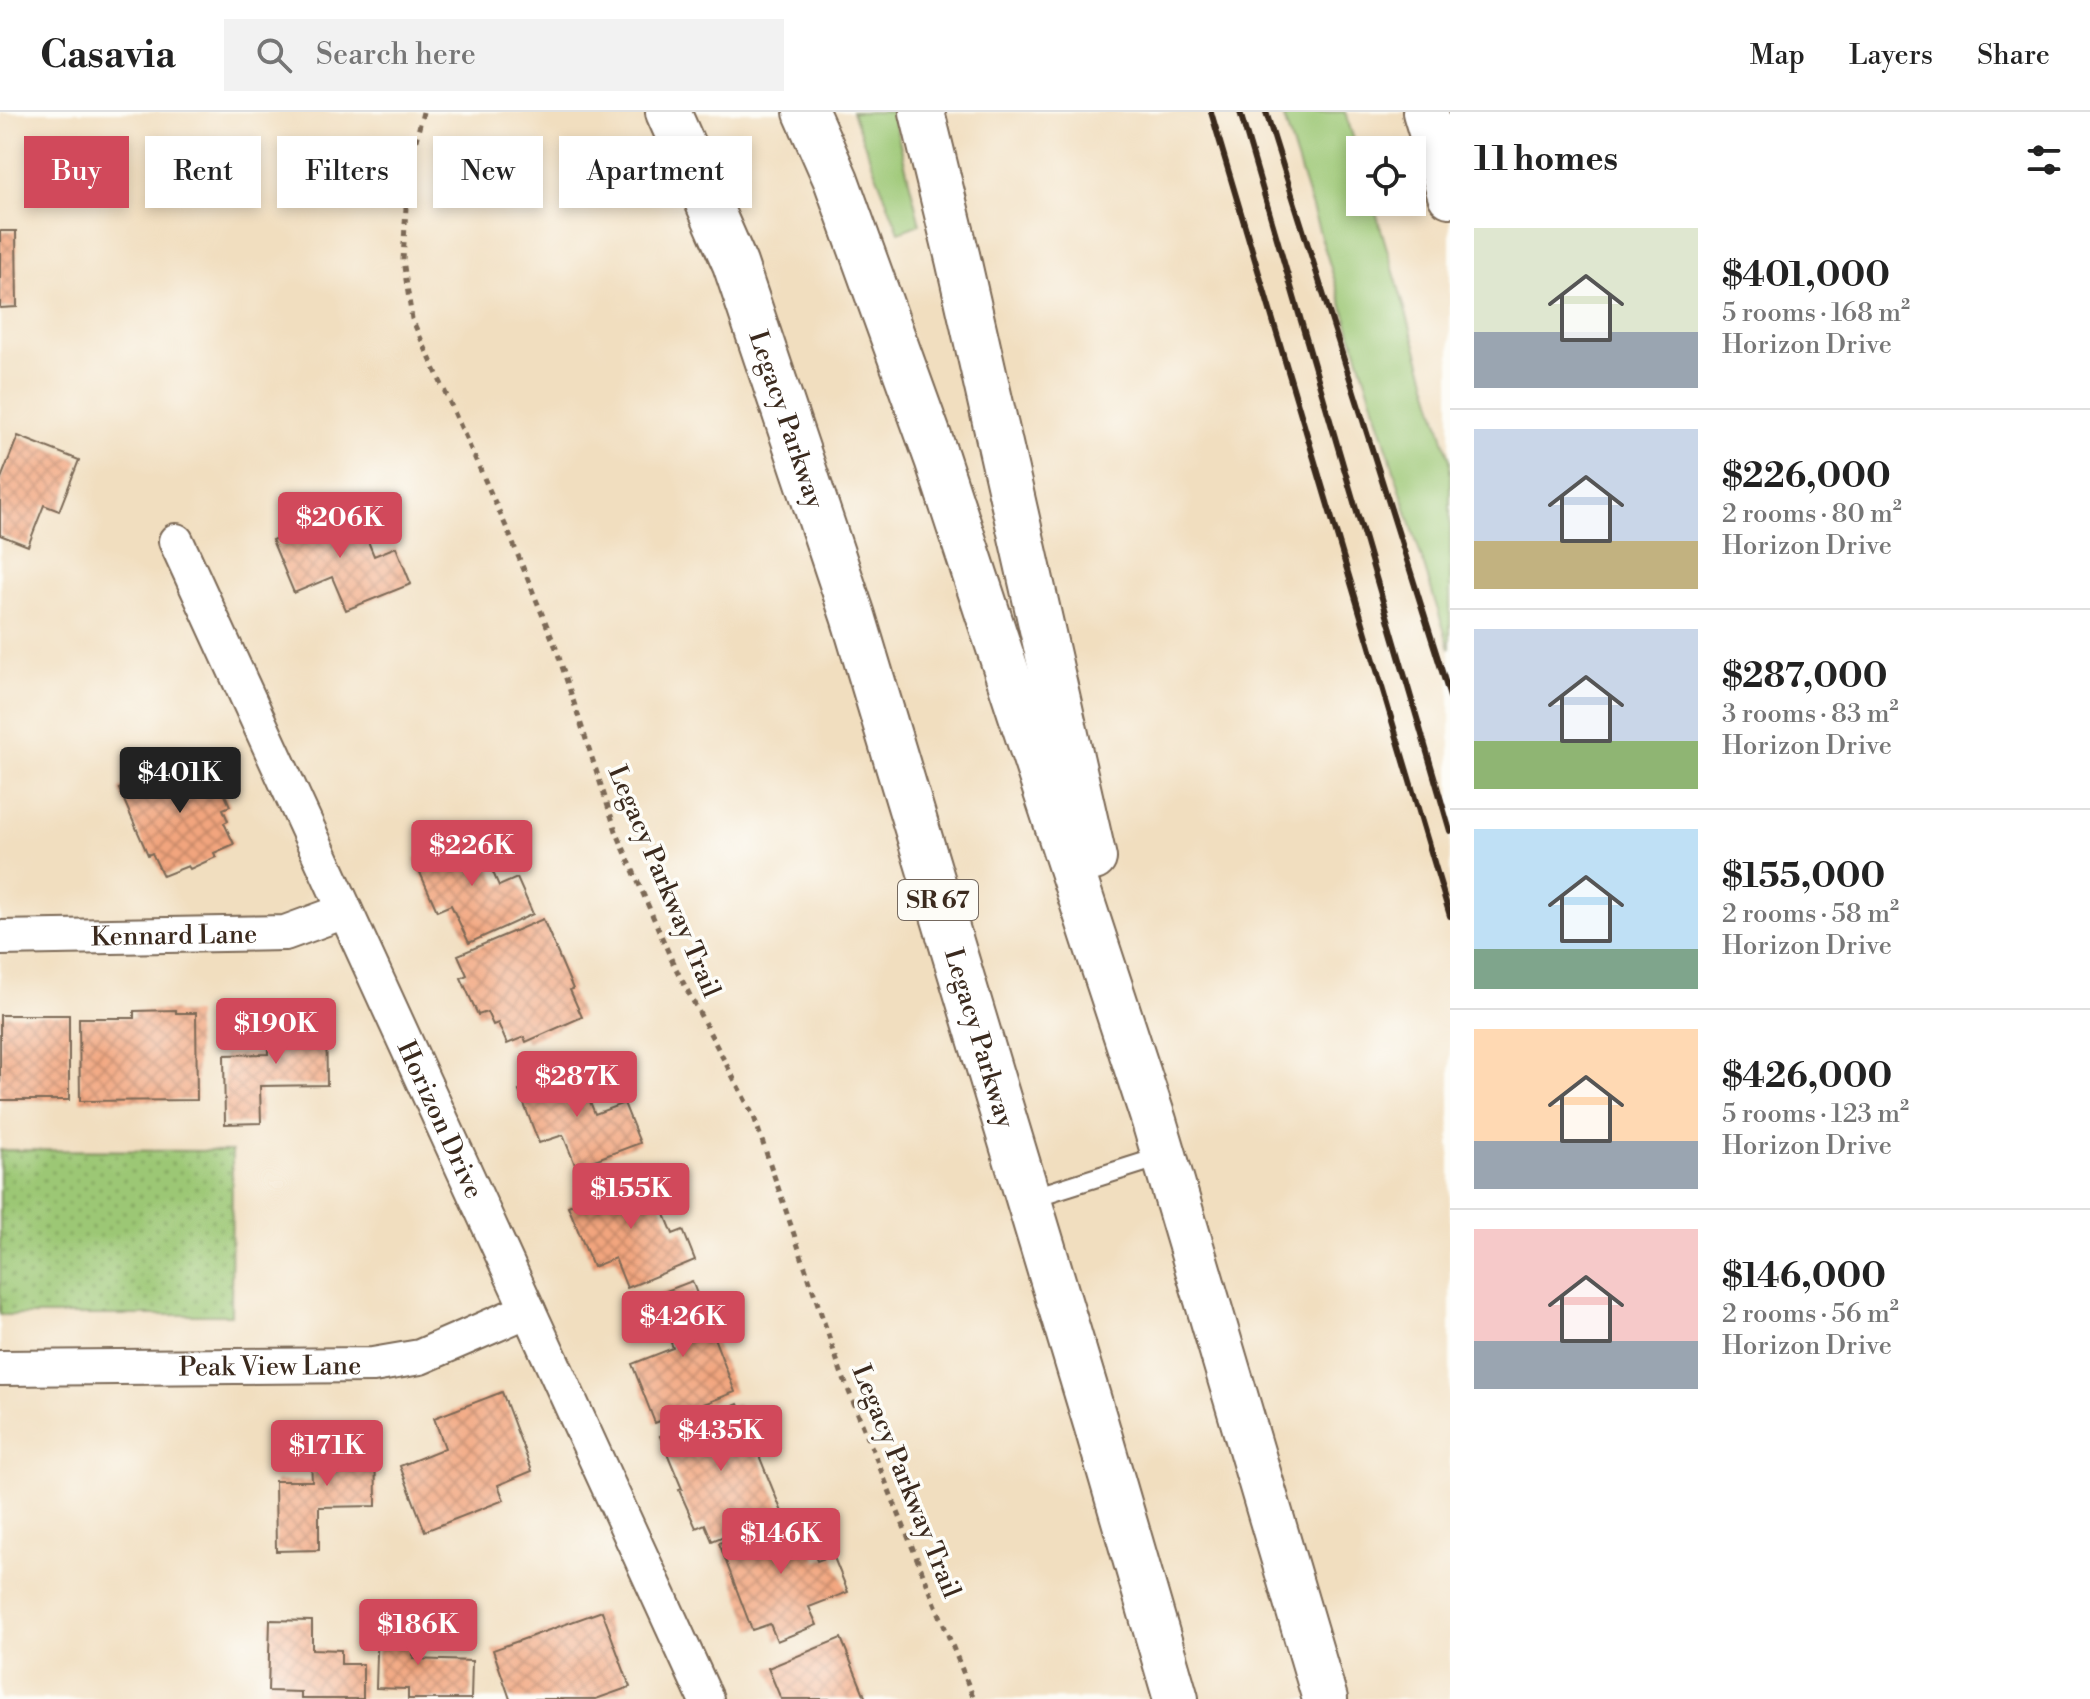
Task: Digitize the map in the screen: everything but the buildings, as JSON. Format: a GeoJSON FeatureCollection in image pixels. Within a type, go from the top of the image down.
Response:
{"type":"FeatureCollection","features":[{"type":"Feature","properties":{"kind":"highway","name":"Legacy Parkway"},"geometry":{"type":"LineString","coordinates":[[668,112],[735,264],[853,616],[1176,1699]]}},
{"type":"Feature","properties":{"kind":"highway"},"geometry":{"type":"LineString","coordinates":[[806,112],[836,180],[937,459],[1159,1139],[1325,1699]]}},
{"type":"Feature","properties":{"kind":"highway"},"geometry":{"type":"LineString","coordinates":[[922,112],[962,274],[1159,1139]]}},
{"type":"Feature","properties":{"kind":"highway"},"geometry":{"type":"LineString","coordinates":[[1425,112],[1450,195]]}},
{"type":"Feature","properties":{"kind":"street","name":"Horizon Drive"},"geometry":{"type":"LineString","coordinates":[[176,541],[706,1699]]}},
{"type":"Feature","properties":{"kind":"street","name":"Kennard Lane"},"geometry":{"type":"LineString","coordinates":[[0,938],[285,933],[345,911]]}},
{"type":"Feature","properties":{"kind":"street","name":"Peak View Lane"},"geometry":{"type":"LineString","coordinates":[[0,1368],[373,1365],[420,1357],[528,1310]]}},
{"type":"Feature","properties":{"kind":"lane"},"geometry":{"type":"LineString","coordinates":[[1028,1199],[1159,1139]]}},
{"type":"Feature","properties":{"kind":"path","name":"Legacy Parkway Trail"},"geometry":{"type":"LineString","coordinates":[[423,112],[408,172],[403,260],[412,319],[508,531],[556,648],[616,831],[666,948],[754,1117],[841,1372],[974,1699]]}},
{"type":"Feature","properties":{"kind":"green space"},"geometry":{"type":"Polygon","coordinates":[[[852,112],[892,112],[920,224],[899,232],[852,112]]]}},
{"type":"Feature","properties":{"kind":"green space"},"geometry":{"type":"Polygon","coordinates":[[[1282,112],[1345,112],[1353,136],[1346,136],[1346,216],[1377,216],[1450,460],[1450,649],[1282,112]]]}},
{"type":"Feature","properties":{"kind":"green space"},"geometry":{"type":"Polygon","coordinates":[[[0,1150],[232,1151],[231,1315],[0,1315],[0,1150]]]}},
{"type":"Feature","properties":{"kind":"railway"},"geometry":{"type":"LineString","coordinates":[[1211,112],[1450,916]]}},
{"type":"Feature","properties":{"kind":"railway"},"geometry":{"type":"LineString","coordinates":[[1240,112],[1450,831]]}},
{"type":"Feature","properties":{"kind":"railway"},"geometry":{"type":"LineString","coordinates":[[1266,112],[1450,697]]}}]}
